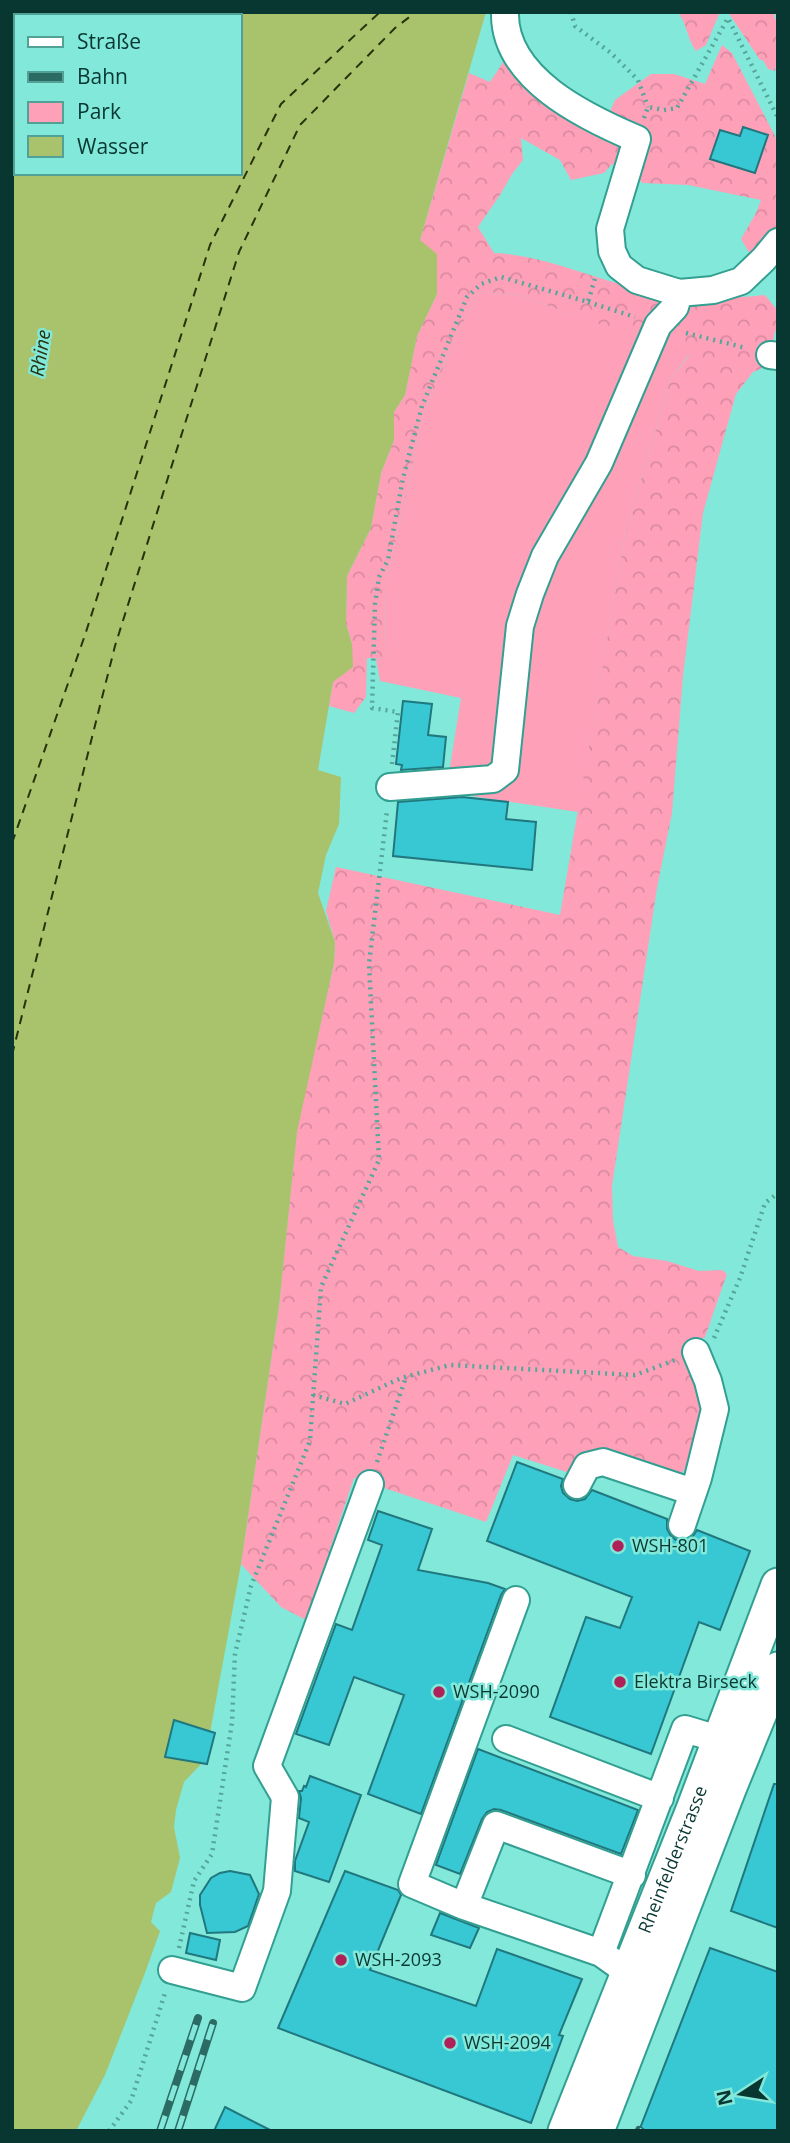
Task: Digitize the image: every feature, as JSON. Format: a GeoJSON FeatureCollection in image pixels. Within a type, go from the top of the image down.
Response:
{"type":"FeatureCollection","features":[{"type":"Feature","properties":{"kind":"main road","name":"Rheinfelderstrasse"},"geometry":{"type":"LineString","coordinates":[[597,2131],[733,1743],[778,1585]]}},
{"type":"Feature","properties":{"kind":"main road","name":"Rheinfelderstrasse"},"geometry":{"type":"LineString","coordinates":[[565,2131],[629,1973],[733,1743],[778,1669]]}},
{"type":"Feature","properties":{"kind":"lane"},"geometry":{"type":"LineString","coordinates":[[505,12],[505,27],[521,64],[560,100],[604,125],[637,139],[610,229],[612,251],[619,266],[637,280],[679,293],[713,290],[741,281],[778,242]]}},
{"type":"Feature","properties":{"kind":"lane"},"geometry":{"type":"LineString","coordinates":[[390,787],[493,779],[505,770],[520,625],[530,594],[545,556],[600,463],[658,325],[675,306],[679,293]]}},
{"type":"Feature","properties":{"kind":"lane"},"geometry":{"type":"LineString","coordinates":[[682,1525],[694,1492],[715,1409],[708,1381],[696,1352]]}},
{"type":"Feature","properties":{"kind":"lane"},"geometry":{"type":"LineString","coordinates":[[578,1485],[587,1466],[603,1462],[694,1492]]}},
{"type":"Feature","properties":{"kind":"lane"},"geometry":{"type":"LineString","coordinates":[[172,1970],[242,1988],[277,1891],[285,1797],[267,1766],[370,1484]]}},
{"type":"Feature","properties":{"kind":"lane"},"geometry":{"type":"LineString","coordinates":[[516,1600],[412,1884],[464,1906],[601,1954],[629,1973]]}},
{"type":"Feature","properties":{"kind":"lane"},"geometry":{"type":"LineString","coordinates":[[601,1954],[685,1729],[733,1743]]}},
{"type":"Feature","properties":{"kind":"lane"},"geometry":{"type":"LineString","coordinates":[[506,1739],[660,1798]]}},
{"type":"Feature","properties":{"kind":"lane"},"geometry":{"type":"LineString","coordinates":[[464,1906],[496,1825],[632,1875]]}},
{"type":"Feature","properties":{"kind":"path"},"geometry":{"type":"LineString","coordinates":[[571,12],[575,26],[611,53],[638,80],[648,107],[637,139]]}},
{"type":"Feature","properties":{"kind":"path"},"geometry":{"type":"LineString","coordinates":[[648,107],[664,110],[677,108],[728,18],[778,118]]}},
{"type":"Feature","properties":{"kind":"path"},"geometry":{"type":"LineString","coordinates":[[588,302],[610,229]]}},
{"type":"Feature","properties":{"kind":"path"},"geometry":{"type":"LineString","coordinates":[[109,2131],[131,2101],[183,1938],[186,1911],[194,1881],[212,1854],[232,1722],[235,1654],[251,1586],[310,1441],[321,1286],[379,1160],[369,964],[398,712],[372,708],[375,604],[379,577],[388,560],[403,478],[422,405],[467,297],[481,284],[501,277],[658,325],[774,356]]}},
{"type":"Feature","properties":{"kind":"path"},"geometry":{"type":"LineString","coordinates":[[313,1395],[345,1404],[406,1377],[450,1365],[635,1375],[710,1347],[740,1278],[765,1203],[778,1193]]}},
{"type":"Feature","properties":{"kind":"path"},"geometry":{"type":"LineString","coordinates":[[370,1484],[406,1377]]}},
{"type":"Feature","properties":{"kind":"green space"},"geometry":{"type":"Polygon","coordinates":[[[678,12],[720,12],[706,45],[696,51],[678,12]]]}},
{"type":"Feature","properties":{"kind":"green space"},"geometry":{"type":"Polygon","coordinates":[[[728,12],[776,12],[774,16],[779,43],[775,71],[768,69],[763,60],[760,60],[728,12]]]}},
{"type":"Feature","properties":{"kind":"green space"},"geometry":{"type":"Polygon","coordinates":[[[722,45],[732,53],[775,136],[778,151],[778,223],[770,243],[750,254],[741,239],[761,200],[688,185],[643,183],[626,170],[612,164],[604,173],[571,180],[560,160],[521,138],[523,160],[478,227],[494,253],[542,261],[656,292],[710,298],[765,295],[778,311],[778,331],[775,331],[769,365],[753,372],[736,394],[703,513],[683,676],[672,813],[657,888],[612,1186],[613,1220],[618,1247],[633,1256],[667,1261],[699,1271],[722,1270],[727,1274],[705,1337],[687,1347],[706,1400],[687,1465],[679,1478],[591,1451],[573,1474],[513,1455],[486,1522],[354,1478],[306,1620],[281,1607],[241,1564],[279,1306],[297,1129],[334,963],[335,942],[326,911],[336,867],[560,915],[625,535],[671,378],[689,356],[518,295],[480,291],[458,332],[423,416],[386,581],[385,659],[367,658],[366,697],[354,713],[329,706],[333,682],[352,644],[346,624],[347,576],[371,528],[381,473],[394,440],[394,412],[405,395],[417,336],[437,294],[420,240],[469,73],[490,82],[506,58],[604,125],[615,100],[651,74],[674,74],[705,84],[722,45]]]}},
{"type":"Feature","properties":{"kind":"green space"},"geometry":{"type":"Polygon","coordinates":[[[480,291],[518,295],[689,355],[671,378],[625,535],[578,812],[446,792],[461,698],[380,681],[376,659],[385,658],[386,581],[423,416],[458,332],[480,291]]]}},
{"type":"Feature","properties":{"kind":"water","name":"Rhine"},"geometry":{"type":"Polygon","coordinates":[[[12,12],[486,12],[420,240],[437,254],[437,294],[417,336],[405,395],[394,412],[394,440],[381,473],[371,528],[347,576],[346,624],[352,644],[353,667],[333,682],[318,770],[341,777],[339,824],[326,855],[318,893],[335,942],[334,963],[297,1132],[279,1306],[241,1564],[205,1760],[184,1782],[176,1810],[174,1827],[180,1858],[171,1892],[156,1903],[151,1922],[160,1931],[105,2075],[76,2131],[12,2131],[12,12]]]}},
{"type":"Feature","properties":{"kind":"building"},"geometry":{"type":"Polygon","coordinates":[[[743,127],[768,135],[755,173],[710,159],[720,130],[740,136],[743,127]]]}},
{"type":"Feature","properties":{"kind":"building"},"geometry":{"type":"Polygon","coordinates":[[[403,701],[432,704],[428,735],[446,737],[443,767],[401,770],[402,765],[396,764],[403,701]]]}},
{"type":"Feature","properties":{"kind":"building"},"geometry":{"type":"Polygon","coordinates":[[[462,797],[508,802],[506,819],[536,822],[532,870],[393,856],[398,802],[462,797]]]}},
{"type":"Feature","properties":{"kind":"building"},"geometry":{"type":"Polygon","coordinates":[[[517,1462],[563,1479],[563,1493],[570,1499],[585,1499],[592,1490],[667,1519],[667,1529],[676,1540],[686,1540],[697,1530],[750,1551],[720,1630],[699,1622],[651,1754],[550,1717],[586,1617],[620,1628],[632,1597],[487,1541],[517,1462]]]}},
{"type":"Feature","properties":{"kind":"building"},"geometry":{"type":"Polygon","coordinates":[[[378,1511],[432,1529],[418,1570],[488,1583],[505,1589],[421,1814],[368,1794],[404,1695],[354,1677],[329,1745],[296,1734],[336,1624],[352,1630],[382,1545],[368,1540],[378,1511]]]}},
{"type":"Feature","properties":{"kind":"building"},"geometry":{"type":"Polygon","coordinates":[[[174,1720],[215,1733],[207,1764],[165,1757],[174,1720]]]}},
{"type":"Feature","properties":{"kind":"building"},"geometry":{"type":"Polygon","coordinates":[[[478,1749],[638,1810],[621,1854],[494,1809],[487,1812],[482,1819],[460,1874],[436,1865],[478,1749]]]}},
{"type":"Feature","properties":{"kind":"building"},"geometry":{"type":"Polygon","coordinates":[[[310,1776],[361,1795],[329,1882],[295,1871],[295,1861],[309,1822],[299,1818],[299,1791],[306,1787],[310,1776]]]}},
{"type":"Feature","properties":{"kind":"building"},"geometry":{"type":"Polygon","coordinates":[[[774,1784],[778,1784],[778,1928],[731,1911],[774,1784]]]}},
{"type":"Feature","properties":{"kind":"building"},"geometry":{"type":"Polygon","coordinates":[[[230,1871],[250,1875],[259,1894],[248,1926],[235,1932],[207,1933],[200,1895],[211,1878],[230,1871]]]}},
{"type":"Feature","properties":{"kind":"building"},"geometry":{"type":"Polygon","coordinates":[[[345,1871],[398,1890],[401,1895],[370,1970],[476,2006],[497,1949],[582,1979],[559,2035],[563,2036],[531,2123],[278,2028],[345,1871]]]}},
{"type":"Feature","properties":{"kind":"building"},"geometry":{"type":"Polygon","coordinates":[[[440,1913],[479,1928],[470,1948],[431,1935],[440,1913]]]}},
{"type":"Feature","properties":{"kind":"building"},"geometry":{"type":"Polygon","coordinates":[[[190,1933],[220,1940],[216,1960],[186,1953],[190,1933]]]}},
{"type":"Feature","properties":{"kind":"building"},"geometry":{"type":"Polygon","coordinates":[[[710,1948],[778,1972],[778,2131],[639,2131],[710,1948]]]}},
{"type":"Feature","properties":{"kind":"building"},"geometry":{"type":"Polygon","coordinates":[[[225,2107],[272,2131],[214,2131],[225,2107]]]}},
{"type":"Feature","properties":{"kind":"ferry route"},"geometry":{"type":"LineString","coordinates":[[12,843],[85,635],[210,245],[281,104],[380,12]]}},
{"type":"Feature","properties":{"kind":"ferry route"},"geometry":{"type":"LineString","coordinates":[[12,1055],[115,646],[239,252],[300,125],[395,28],[416,12]]}},
{"type":"Feature","properties":{"kind":"railway"},"geometry":{"type":"LineString","coordinates":[[160,2131],[198,2018]]}},
{"type":"Feature","properties":{"kind":"railway"},"geometry":{"type":"LineString","coordinates":[[178,2131],[213,2023]]}},
{"type":"Feature","properties":{"kind":"place","name":"WSH-801"},"geometry":{"type":"Point","coordinates":[618,1546]}},
{"type":"Feature","properties":{"kind":"place","name":"Elektra Birseck"},"geometry":{"type":"Point","coordinates":[620,1682]}},
{"type":"Feature","properties":{"kind":"place","name":"WSH-2090"},"geometry":{"type":"Point","coordinates":[439,1692]}},
{"type":"Feature","properties":{"kind":"place","name":"WSH-2093"},"geometry":{"type":"Point","coordinates":[341,1960]}},
{"type":"Feature","properties":{"kind":"place","name":"WSH-2094"},"geometry":{"type":"Point","coordinates":[450,2043]}}]}
